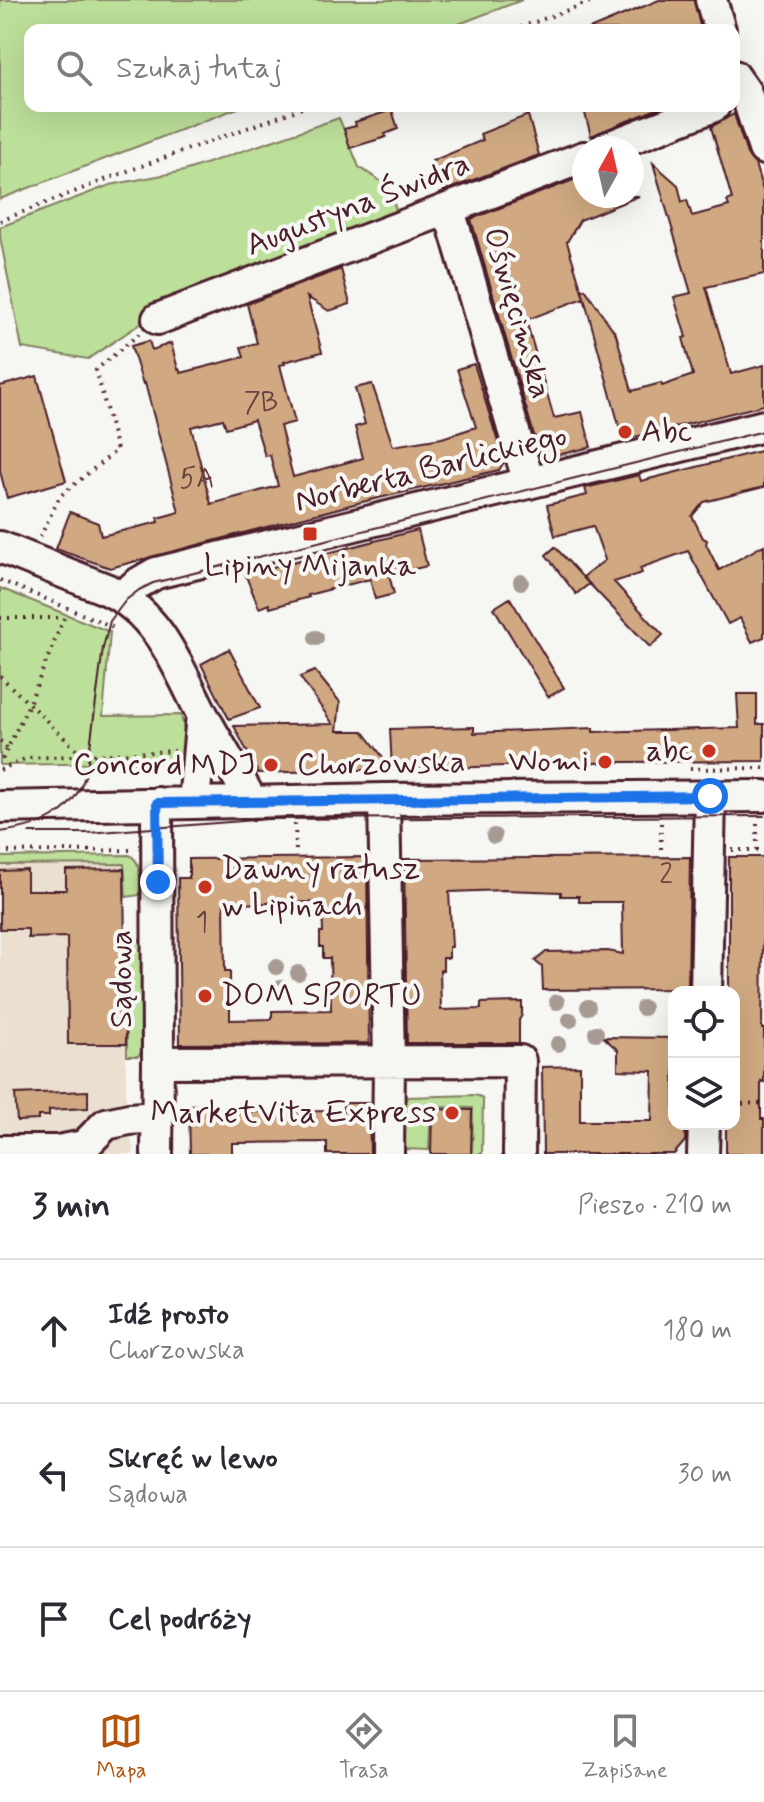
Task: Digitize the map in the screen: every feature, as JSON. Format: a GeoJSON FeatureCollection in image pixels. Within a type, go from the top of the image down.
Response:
{"type":"FeatureCollection","features":[{"type":"Feature","properties":{"kind":"street"},"geometry":{"type":"LineString","coordinates":[[711,0],[718,24]]}},
{"type":"Feature","properties":{"kind":"street"},"geometry":{"type":"LineString","coordinates":[[745,88],[764,149]]}},
{"type":"Feature","properties":{"kind":"street"},"geometry":{"type":"LineString","coordinates":[[637,136],[699,112]]}},
{"type":"Feature","properties":{"kind":"street","name":"Augustyna Świdra"},"geometry":{"type":"LineString","coordinates":[[158,319],[572,162]]}},
{"type":"Feature","properties":{"kind":"street","name":"Oświęcimska"},"geometry":{"type":"LineString","coordinates":[[449,210],[529,483]]}},
{"type":"Feature","properties":{"kind":"street","name":"Norberta Barlickiego"},"geometry":{"type":"LineString","coordinates":[[122,597],[156,573],[764,426]]}},
{"type":"Feature","properties":{"kind":"street"},"geometry":{"type":"LineString","coordinates":[[0,547],[122,597],[135,607],[174,656],[202,714],[252,802]]}},
{"type":"Feature","properties":{"kind":"street"},"geometry":{"type":"LineString","coordinates":[[194,803],[202,714]]}},
{"type":"Feature","properties":{"kind":"street"},"geometry":{"type":"LineString","coordinates":[[706,986],[710,796]]}},
{"type":"Feature","properties":{"kind":"street","name":"Chorzowska"},"geometry":{"type":"LineString","coordinates":[[0,807],[384,799],[764,796]]}},
{"type":"Feature","properties":{"kind":"street"},"geometry":{"type":"LineString","coordinates":[[384,799],[388,1154]]}},
{"type":"Feature","properties":{"kind":"street","name":"Sądowa"},"geometry":{"type":"LineString","coordinates":[[157,803],[157,1154]]}},
{"type":"Feature","properties":{"kind":"street"},"geometry":{"type":"LineString","coordinates":[[158,1062],[520,1061],[519,1154]]}},
{"type":"Feature","properties":{"kind":"street"},"geometry":{"type":"LineString","coordinates":[[0,1151],[58,1151],[84,1146],[106,1124],[158,1117]]}},
{"type":"Feature","properties":{"kind":"street"},"geometry":{"type":"LineString","coordinates":[[703,1154],[704,1130]]}},
{"type":"Feature","properties":{"kind":"path"},"geometry":{"type":"LineString","coordinates":[[529,24],[595,0]]}},
{"type":"Feature","properties":{"kind":"path"},"geometry":{"type":"LineString","coordinates":[[0,221],[291,112]]}},
{"type":"Feature","properties":{"kind":"path"},"geometry":{"type":"LineString","coordinates":[[29,558],[60,496],[117,450],[96,370],[158,319]]}},
{"type":"Feature","properties":{"kind":"path"},"geometry":{"type":"LineString","coordinates":[[0,580],[113,627]]}},
{"type":"Feature","properties":{"kind":"path"},"geometry":{"type":"LineString","coordinates":[[0,767],[70,609]]}},
{"type":"Feature","properties":{"kind":"path"},"geometry":{"type":"LineString","coordinates":[[0,618],[64,618]]}},
{"type":"Feature","properties":{"kind":"path"},"geometry":{"type":"LineString","coordinates":[[0,676],[82,755]]}},
{"type":"Feature","properties":{"kind":"path"},"geometry":{"type":"LineString","coordinates":[[0,741],[8,749]]}},
{"type":"Feature","properties":{"kind":"path"},"geometry":{"type":"LineString","coordinates":[[0,767],[27,758],[177,751]]}},
{"type":"Feature","properties":{"kind":"path"},"geometry":{"type":"LineString","coordinates":[[679,770],[764,768]]}},
{"type":"Feature","properties":{"kind":"path"},"geometry":{"type":"LineString","coordinates":[[0,852],[136,850]]}},
{"type":"Feature","properties":{"kind":"path"},"geometry":{"type":"LineString","coordinates":[[726,857],[729,850],[764,850]]}},
{"type":"Feature","properties":{"kind":"path"},"geometry":{"type":"LineString","coordinates":[[740,1104],[764,1103]]}},
{"type":"Feature","properties":{"kind":"shaded area"},"geometry":{"type":"Polygon","coordinates":[[[125,864],[126,1106],[134,1154],[0,1154],[0,865],[125,864]]]}},
{"type":"Feature","properties":{"kind":"green space"},"geometry":{"type":"Polygon","coordinates":[[[0,0],[522,0],[459,24],[24,24],[24,112],[227,112],[0,199],[0,0]]]}},
{"type":"Feature","properties":{"kind":"green space"},"geometry":{"type":"Polygon","coordinates":[[[339,118],[359,167],[388,186],[399,219],[155,314],[88,359],[22,348],[0,227],[110,185],[184,171],[339,118]]]}},
{"type":"Feature","properties":{"kind":"green space"},"geometry":{"type":"Polygon","coordinates":[[[0,588],[110,632],[103,716],[181,715],[187,762],[0,765],[0,588]]]}},
{"type":"Feature","properties":{"kind":"green space"},"geometry":{"type":"Polygon","coordinates":[[[129,855],[138,867],[140,895],[126,897],[124,864],[0,865],[0,857],[129,855]]]}},
{"type":"Feature","properties":{"kind":"green space"},"geometry":{"type":"Polygon","coordinates":[[[126,935],[141,940],[142,1046],[138,1056],[127,1056],[126,935]]]}},
{"type":"Feature","properties":{"kind":"green space"},"geometry":{"type":"Polygon","coordinates":[[[475,1095],[483,1101],[482,1154],[472,1154],[473,1108],[431,1107],[429,1150],[403,1149],[407,1097],[475,1095]]]}},
{"type":"Feature","properties":{"kind":"building"},"geometry":{"type":"Polygon","coordinates":[[[659,0],[694,0],[700,24],[601,24],[659,0]]]}},
{"type":"Feature","properties":{"kind":"building"},"geometry":{"type":"Polygon","coordinates":[[[393,112],[398,129],[385,134],[386,137],[350,148],[344,129],[356,126],[355,122],[393,112]]]}},
{"type":"Feature","properties":{"kind":"building"},"geometry":{"type":"Polygon","coordinates":[[[585,112],[649,112],[591,136],[585,112]]]}},
{"type":"Feature","properties":{"kind":"building"},"geometry":{"type":"Polygon","coordinates":[[[734,114],[764,194],[764,274],[706,287],[731,374],[764,365],[764,405],[623,440],[582,290],[585,289],[616,334],[632,391],[661,383],[662,386],[693,375],[674,297],[691,293],[653,163],[678,185],[682,202],[687,200],[692,216],[729,206],[727,201],[732,199],[711,127],[734,114]]]}},
{"type":"Feature","properties":{"kind":"building"},"geometry":{"type":"Polygon","coordinates":[[[528,115],[539,155],[444,191],[432,161],[483,140],[480,134],[528,115]]]}},
{"type":"Feature","properties":{"kind":"building"},"geometry":{"type":"Polygon","coordinates":[[[572,181],[572,208],[610,208],[580,220],[567,242],[584,298],[526,320],[554,418],[582,412],[591,447],[541,459],[471,219],[572,181]]]}},
{"type":"Feature","properties":{"kind":"building"},"geometry":{"type":"Polygon","coordinates":[[[341,269],[350,304],[329,311],[307,297],[322,352],[280,365],[295,422],[280,426],[293,477],[363,458],[355,427],[365,424],[355,388],[372,384],[393,446],[442,438],[476,427],[457,369],[474,364],[504,462],[499,470],[362,502],[110,568],[56,549],[70,512],[98,523],[101,536],[159,522],[158,518],[179,512],[145,383],[131,346],[149,341],[152,350],[171,343],[181,373],[244,357],[241,347],[257,343],[247,304],[341,269]],[[223,419],[191,427],[211,504],[278,486],[270,455],[265,456],[254,420],[226,428],[223,419]]]}},
{"type":"Feature","properties":{"kind":"building"},"geometry":{"type":"Polygon","coordinates":[[[37,376],[66,481],[7,498],[0,471],[0,386],[37,376]]]}},
{"type":"Feature","properties":{"kind":"building"},"geometry":{"type":"Polygon","coordinates":[[[764,450],[764,487],[704,502],[692,516],[707,540],[706,544],[719,570],[764,545],[764,637],[752,642],[740,618],[728,624],[688,551],[640,568],[642,573],[614,582],[663,635],[650,647],[583,577],[605,560],[593,526],[555,536],[547,505],[587,495],[585,488],[639,475],[641,481],[764,450]]]}},
{"type":"Feature","properties":{"kind":"building"},"geometry":{"type":"Polygon","coordinates":[[[418,530],[427,566],[389,575],[394,594],[375,599],[370,579],[270,608],[269,604],[259,608],[245,574],[418,530]]]}},
{"type":"Feature","properties":{"kind":"building"},"geometry":{"type":"Polygon","coordinates":[[[555,547],[589,584],[576,594],[546,555],[555,547]]]}},
{"type":"Feature","properties":{"kind":"building"},"geometry":{"type":"Polygon","coordinates":[[[510,598],[564,688],[548,697],[494,608],[510,598]]]}},
{"type":"Feature","properties":{"kind":"building"},"geometry":{"type":"Polygon","coordinates":[[[229,649],[260,708],[229,719],[201,664],[229,649]]]}},
{"type":"Feature","properties":{"kind":"building"},"geometry":{"type":"Polygon","coordinates":[[[315,671],[340,702],[337,731],[363,731],[392,769],[258,773],[234,726],[333,724],[300,677],[315,671]]]}},
{"type":"Feature","properties":{"kind":"building"},"geometry":{"type":"Polygon","coordinates":[[[737,694],[757,694],[757,724],[764,724],[764,761],[623,762],[392,770],[390,729],[474,727],[474,733],[593,728],[593,732],[739,728],[737,694]]]}},
{"type":"Feature","properties":{"kind":"building"},"geometry":{"type":"Polygon","coordinates":[[[367,857],[369,1043],[180,1044],[178,878],[189,878],[189,859],[367,857]],[[322,902],[224,904],[225,971],[230,971],[230,1020],[272,1019],[272,1011],[331,1010],[330,958],[323,958],[323,947],[320,947],[320,932],[323,932],[322,902]]]}},
{"type":"Feature","properties":{"kind":"building"},"geometry":{"type":"Polygon","coordinates":[[[690,857],[688,986],[668,986],[668,989],[543,990],[542,967],[535,961],[546,952],[608,951],[623,954],[622,902],[579,902],[579,896],[561,896],[561,892],[449,892],[452,947],[449,947],[449,958],[443,958],[443,970],[440,970],[441,1010],[481,1009],[481,1003],[522,1002],[519,1043],[407,1043],[404,859],[690,857]]]}},
{"type":"Feature","properties":{"kind":"building"},"geometry":{"type":"Polygon","coordinates":[[[729,857],[764,857],[764,1082],[761,1081],[761,1119],[764,1119],[764,1154],[726,1154],[726,1130],[740,1130],[740,986],[729,986],[729,857]]]}},
{"type":"Feature","properties":{"kind":"building"},"geometry":{"type":"Polygon","coordinates":[[[124,869],[126,1044],[68,1044],[67,937],[28,938],[28,929],[0,929],[0,871],[27,870],[27,890],[66,890],[66,870],[124,869]]]}},
{"type":"Feature","properties":{"kind":"building"},"geometry":{"type":"Polygon","coordinates":[[[603,1037],[668,1038],[668,1130],[686,1130],[685,1141],[674,1154],[543,1154],[542,1067],[580,1066],[580,1121],[652,1121],[653,1071],[618,1070],[618,1050],[603,1037]]]}},
{"type":"Feature","properties":{"kind":"building"},"geometry":{"type":"Polygon","coordinates":[[[88,1091],[88,1108],[49,1110],[49,1116],[38,1116],[38,1120],[17,1121],[15,1094],[88,1091]]]}},
{"type":"Feature","properties":{"kind":"building"},"geometry":{"type":"Polygon","coordinates":[[[343,1103],[369,1103],[370,1154],[327,1154],[327,1142],[232,1143],[232,1154],[190,1154],[189,1105],[215,1104],[215,1112],[343,1111],[343,1103]]]}},
{"type":"Feature","properties":{"kind":"building"},"geometry":{"type":"Polygon","coordinates":[[[432,1109],[472,1110],[471,1154],[431,1154],[432,1109]]]}},
{"type":"Feature","properties":{"kind":"tram line"},"geometry":{"type":"LineString","coordinates":[[0,832],[30,826],[55,816],[74,798],[81,786],[87,770],[103,648],[110,621],[126,600],[139,590],[153,583],[764,431]]}},
{"type":"Feature","properties":{"kind":"tram line"},"geometry":{"type":"LineString","coordinates":[[29,833],[88,833],[269,819],[764,816]]}},
{"type":"Feature","properties":{"kind":"place","name":"Abc"},"geometry":{"type":"Point","coordinates":[625,432]}},
{"type":"Feature","properties":{"kind":"place","name":"Lipiny Mijanka"},"geometry":{"type":"Point","coordinates":[310,534]}},
{"type":"Feature","properties":{"kind":"place","name":"abc"},"geometry":{"type":"Point","coordinates":[709,751]}},
{"type":"Feature","properties":{"kind":"place","name":"Womi"},"geometry":{"type":"Point","coordinates":[605,762]}},
{"type":"Feature","properties":{"kind":"place","name":"Concord MDJ"},"geometry":{"type":"Point","coordinates":[271,765]}},
{"type":"Feature","properties":{"kind":"place","name":"Dawny ratusz w Lipinach"},"geometry":{"type":"Point","coordinates":[205,887]}},
{"type":"Feature","properties":{"kind":"place","name":"DOM SPORTU"},"geometry":{"type":"Point","coordinates":[205,996]}},
{"type":"Feature","properties":{"kind":"place","name":"MarketVita Express"},"geometry":{"type":"Point","coordinates":[452,1113]}},
{"type":"Feature","properties":{"kind":"route"},"geometry":{"type":"LineString","coordinates":[[158,882],[157,803],[710,796]]}}]}
